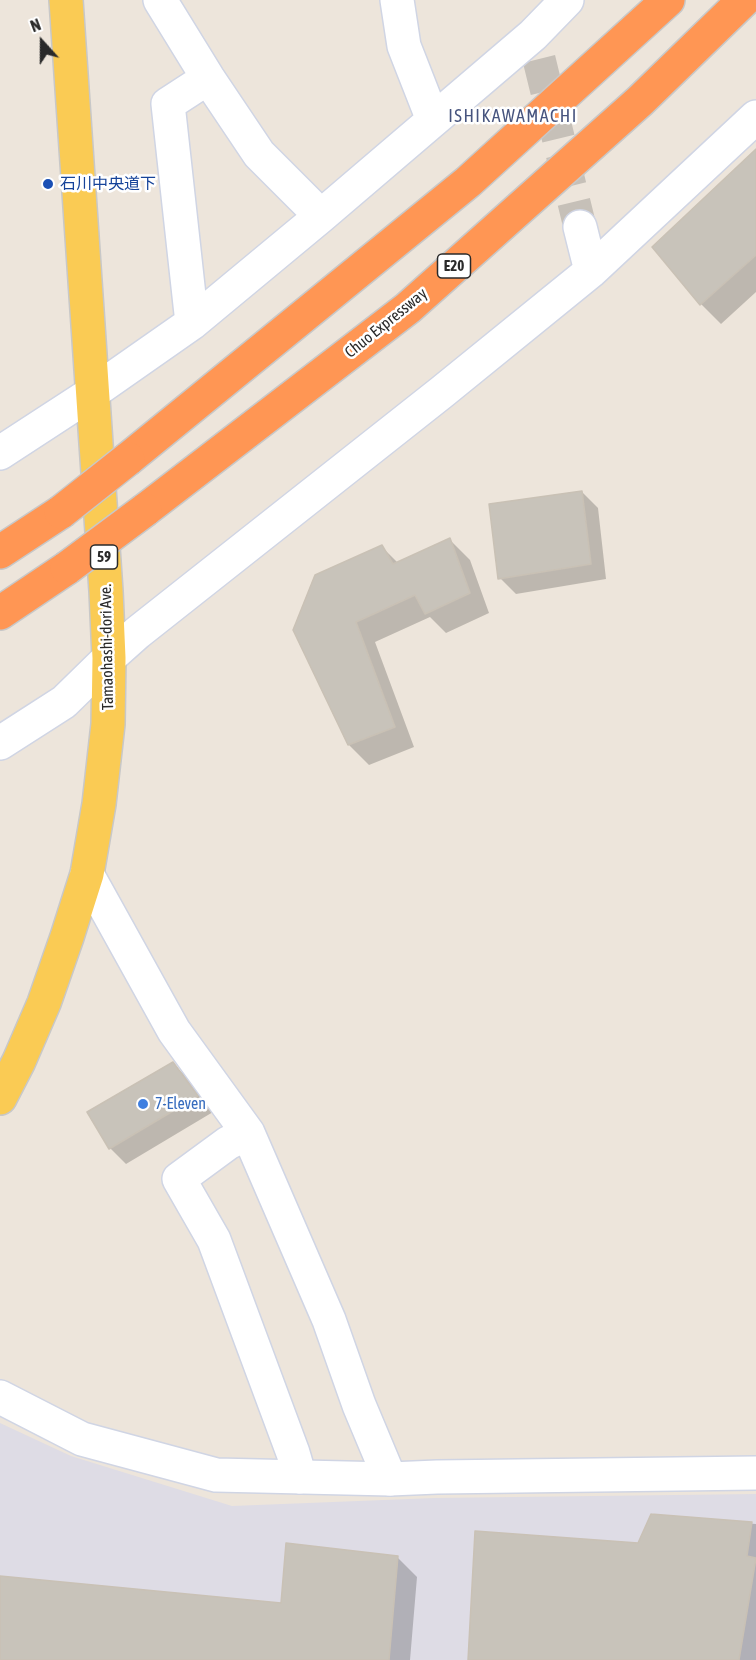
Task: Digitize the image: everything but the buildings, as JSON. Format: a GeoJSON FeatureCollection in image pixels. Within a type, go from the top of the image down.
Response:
{"type":"FeatureCollection","features":[{"type":"Feature","properties":{"kind":"highway"},"geometry":{"type":"LineString","coordinates":[[0,552],[61,512],[468,182],[668,0]]}},
{"type":"Feature","properties":{"kind":"highway","name":"Chuo Expressway"},"geometry":{"type":"LineString","coordinates":[[0,613],[67,568],[145,510],[408,308],[640,101],[744,0]]}},
{"type":"Feature","properties":{"kind":"main road","name":"Tamaohashi-dori Ave."},"geometry":{"type":"LineString","coordinates":[[0,1098],[44,1003],[68,937],[87,874],[99,804],[108,724],[109,658],[106,591],[66,0]]}},
{"type":"Feature","properties":{"kind":"street"},"geometry":{"type":"LineString","coordinates":[[160,0],[208,78],[259,154],[321,216]]}},
{"type":"Feature","properties":{"kind":"street"},"geometry":{"type":"LineString","coordinates":[[398,0],[404,46],[433,120]]}},
{"type":"Feature","properties":{"kind":"street"},"geometry":{"type":"LineString","coordinates":[[0,453],[92,393],[192,323],[433,120],[536,47],[567,0]]}},
{"type":"Feature","properties":{"kind":"street"},"geometry":{"type":"LineString","coordinates":[[192,323],[168,104],[208,78]]}},
{"type":"Feature","properties":{"kind":"street"},"geometry":{"type":"LineString","coordinates":[[0,743],[64,702],[109,658],[591,271],[756,117]]}},
{"type":"Feature","properties":{"kind":"street"},"geometry":{"type":"LineString","coordinates":[[580,227],[591,271]]}},
{"type":"Feature","properties":{"kind":"street"},"geometry":{"type":"LineString","coordinates":[[87,874],[174,1031],[248,1133],[329,1320],[359,1405],[390,1479]]}},
{"type":"Feature","properties":{"kind":"street"},"geometry":{"type":"LineString","coordinates":[[248,1133],[228,1143],[179,1179],[214,1240],[300,1477]]}},
{"type":"Feature","properties":{"kind":"street"},"geometry":{"type":"LineString","coordinates":[[0,1398],[82,1439],[216,1475],[390,1479],[756,1473]]}},
{"type":"Feature","properties":{"kind":"shaded area"},"geometry":{"type":"Polygon","coordinates":[[[0,1423],[71,1456],[232,1506],[434,1498],[756,1494],[756,1660],[0,1660],[0,1423]]]}},
{"type":"Feature","properties":{"kind":"tunnel"},"geometry":{"type":"LineString","coordinates":[[539,59],[580,227]]}},
{"type":"Feature","properties":{"kind":"place","name":"石川中央道下"},"geometry":{"type":"Point","coordinates":[48,184]}},
{"type":"Feature","properties":{"kind":"place","name":"7-Eleven"},"geometry":{"type":"Point","coordinates":[143,1104]}},
{"type":"Feature","properties":{"kind":"district","name":"ISHIKAWAMACHI"},"geometry":{"type":"Point","coordinates":[513,116]}}]}
